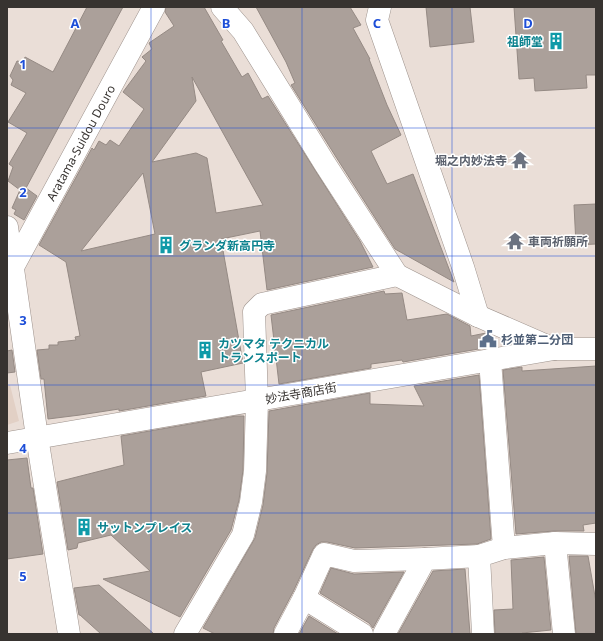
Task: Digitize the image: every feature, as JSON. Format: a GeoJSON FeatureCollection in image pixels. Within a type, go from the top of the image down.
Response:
{"type":"FeatureCollection","features":[{"type":"Feature","properties":{"kind":"street","name":"Aratama-Suidou Douro"},"geometry":{"type":"LineString","coordinates":[[10,274],[154,7]]}},
{"type":"Feature","properties":{"kind":"street"},"geometry":{"type":"LineString","coordinates":[[222,7],[243,31],[325,164],[397,275],[478,316],[554,349]]}},
{"type":"Feature","properties":{"kind":"street"},"geometry":{"type":"LineString","coordinates":[[380,7],[378,20],[478,316]]}},
{"type":"Feature","properties":{"kind":"street"},"geometry":{"type":"LineString","coordinates":[[7,227],[10,274],[69,634]]}},
{"type":"Feature","properties":{"kind":"street"},"geometry":{"type":"LineString","coordinates":[[185,634],[243,535],[251,502],[255,471],[258,401],[254,312],[262,304],[397,275]]}},
{"type":"Feature","properties":{"kind":"street","name":"妙法寺商店街"},"geometry":{"type":"LineString","coordinates":[[7,443],[554,349],[596,349]]}},
{"type":"Feature","properties":{"kind":"street"},"geometry":{"type":"LineString","coordinates":[[490,360],[504,548]]}},
{"type":"Feature","properties":{"kind":"street"},"geometry":{"type":"LineString","coordinates":[[555,543],[564,634]]}},
{"type":"Feature","properties":{"kind":"street"},"geometry":{"type":"LineString","coordinates":[[285,634],[304,598],[324,554],[354,561],[425,559],[479,556],[504,548],[555,543],[596,544]]}},
{"type":"Feature","properties":{"kind":"street"},"geometry":{"type":"LineString","coordinates":[[479,556],[482,634]]}},
{"type":"Feature","properties":{"kind":"street"},"geometry":{"type":"LineString","coordinates":[[384,634],[425,559]]}},
{"type":"Feature","properties":{"kind":"street"},"geometry":{"type":"LineString","coordinates":[[304,598],[362,634]]}},
{"type":"Feature","properties":{"kind":"shaded area"},"geometry":{"type":"Polygon","coordinates":[[[10,385],[19,421],[7,425],[7,386],[10,385]]]}},
{"type":"Feature","properties":{"kind":"building"},"geometry":{"type":"Polygon","coordinates":[[[87,7],[123,7],[26,188],[37,196],[24,220],[14,214],[16,210],[12,208],[20,190],[8,181],[13,167],[9,164],[27,133],[8,122],[26,93],[11,85],[13,80],[10,76],[17,61],[23,62],[25,57],[53,72],[87,7]]]}},
{"type":"Feature","properties":{"kind":"building"},"geometry":{"type":"Polygon","coordinates":[[[166,7],[204,7],[223,40],[221,41],[242,77],[248,73],[262,99],[268,96],[360,241],[373,267],[267,290],[260,231],[221,239],[243,363],[201,372],[206,396],[119,411],[119,409],[48,419],[44,379],[41,379],[37,350],[49,349],[49,345],[58,345],[58,342],[76,340],[75,337],[80,336],[66,262],[39,245],[92,148],[94,150],[99,141],[106,145],[110,140],[119,146],[144,109],[123,92],[146,61],[142,57],[152,49],[149,43],[174,26],[165,12],[166,7]],[[192,77],[196,101],[152,162],[196,153],[207,158],[216,213],[263,205],[243,169],[192,77]],[[143,173],[81,251],[155,234],[143,173]]]}},
{"type":"Feature","properties":{"kind":"building"},"geometry":{"type":"Polygon","coordinates":[[[256,7],[350,7],[361,25],[353,28],[370,59],[387,105],[401,135],[371,151],[387,184],[413,174],[454,282],[395,249],[291,85],[295,83],[286,62],[256,7]]]}},
{"type":"Feature","properties":{"kind":"building"},"geometry":{"type":"Polygon","coordinates":[[[426,7],[470,7],[474,42],[430,47],[426,7]]]}},
{"type":"Feature","properties":{"kind":"building","name":"祖師堂"},"geometry":{"type":"Polygon","coordinates":[[[514,7],[596,7],[596,75],[586,75],[587,88],[535,91],[534,78],[519,79],[514,7]]]}},
{"type":"Feature","properties":{"kind":"building"},"geometry":{"type":"Polygon","coordinates":[[[596,204],[596,244],[576,245],[574,205],[596,204]]]}},
{"type":"Feature","properties":{"kind":"building"},"geometry":{"type":"Polygon","coordinates":[[[384,291],[385,294],[402,293],[407,320],[447,314],[470,326],[471,336],[486,333],[494,337],[496,346],[403,362],[402,360],[371,364],[371,368],[279,384],[271,315],[384,291]]]}},
{"type":"Feature","properties":{"kind":"building"},"geometry":{"type":"Polygon","coordinates":[[[12,350],[15,372],[7,373],[7,351],[12,350]]]}},
{"type":"Feature","properties":{"kind":"building"},"geometry":{"type":"Polygon","coordinates":[[[596,366],[596,523],[583,525],[584,531],[554,531],[516,534],[503,370],[522,367],[522,371],[596,366]]]}},
{"type":"Feature","properties":{"kind":"building"},"geometry":{"type":"Polygon","coordinates":[[[479,375],[491,539],[477,544],[355,548],[321,542],[313,549],[274,628],[273,634],[215,634],[203,628],[255,538],[263,505],[267,473],[269,411],[370,393],[370,404],[424,406],[414,386],[479,375]]]}},
{"type":"Feature","properties":{"kind":"building"},"geometry":{"type":"Polygon","coordinates":[[[236,416],[244,416],[243,470],[239,500],[231,530],[180,617],[103,579],[150,571],[111,535],[78,543],[77,548],[68,550],[57,482],[124,465],[121,436],[236,416]]]}},
{"type":"Feature","properties":{"kind":"building"},"geometry":{"type":"Polygon","coordinates":[[[27,458],[43,554],[7,559],[7,460],[27,458]]]}},
{"type":"Feature","properties":{"kind":"building"},"geometry":{"type":"Polygon","coordinates":[[[569,556],[588,556],[596,602],[596,634],[576,634],[569,556]]]}},
{"type":"Feature","properties":{"kind":"building"},"geometry":{"type":"Polygon","coordinates":[[[544,557],[551,630],[522,634],[495,634],[494,610],[513,609],[511,560],[544,557]]]}},
{"type":"Feature","properties":{"kind":"building"},"geometry":{"type":"Polygon","coordinates":[[[331,568],[354,574],[404,572],[373,628],[369,623],[320,593],[331,568]]]}},
{"type":"Feature","properties":{"kind":"building"},"geometry":{"type":"Polygon","coordinates":[[[465,569],[470,634],[398,634],[433,571],[465,569]]]}},
{"type":"Feature","properties":{"kind":"building"},"geometry":{"type":"Polygon","coordinates":[[[99,585],[154,634],[101,634],[79,615],[74,588],[99,585]]]}},
{"type":"Feature","properties":{"kind":"building"},"geometry":{"type":"Polygon","coordinates":[[[309,616],[338,634],[299,634],[309,616]]]}},
{"type":"Feature","properties":{"kind":"place","name":"祖師堂"},"geometry":{"type":"Point","coordinates":[556,41]}},
{"type":"Feature","properties":{"kind":"place","name":"堀之内妙法寺"},"geometry":{"type":"Point","coordinates":[520,160]}},
{"type":"Feature","properties":{"kind":"place","name":"車両祈願所"},"geometry":{"type":"Point","coordinates":[515,241]}},
{"type":"Feature","properties":{"kind":"place","name":"グランダ新高円寺"},"geometry":{"type":"Point","coordinates":[166,245]}},
{"type":"Feature","properties":{"kind":"place","name":"杉並第二分団"},"geometry":{"type":"Point","coordinates":[488,339]}},
{"type":"Feature","properties":{"kind":"place","name":"カツマタ テクニカル トランスポート"},"geometry":{"type":"Point","coordinates":[205,350]}},
{"type":"Feature","properties":{"kind":"place","name":"サットンプレイス"},"geometry":{"type":"Point","coordinates":[84,527]}}]}
